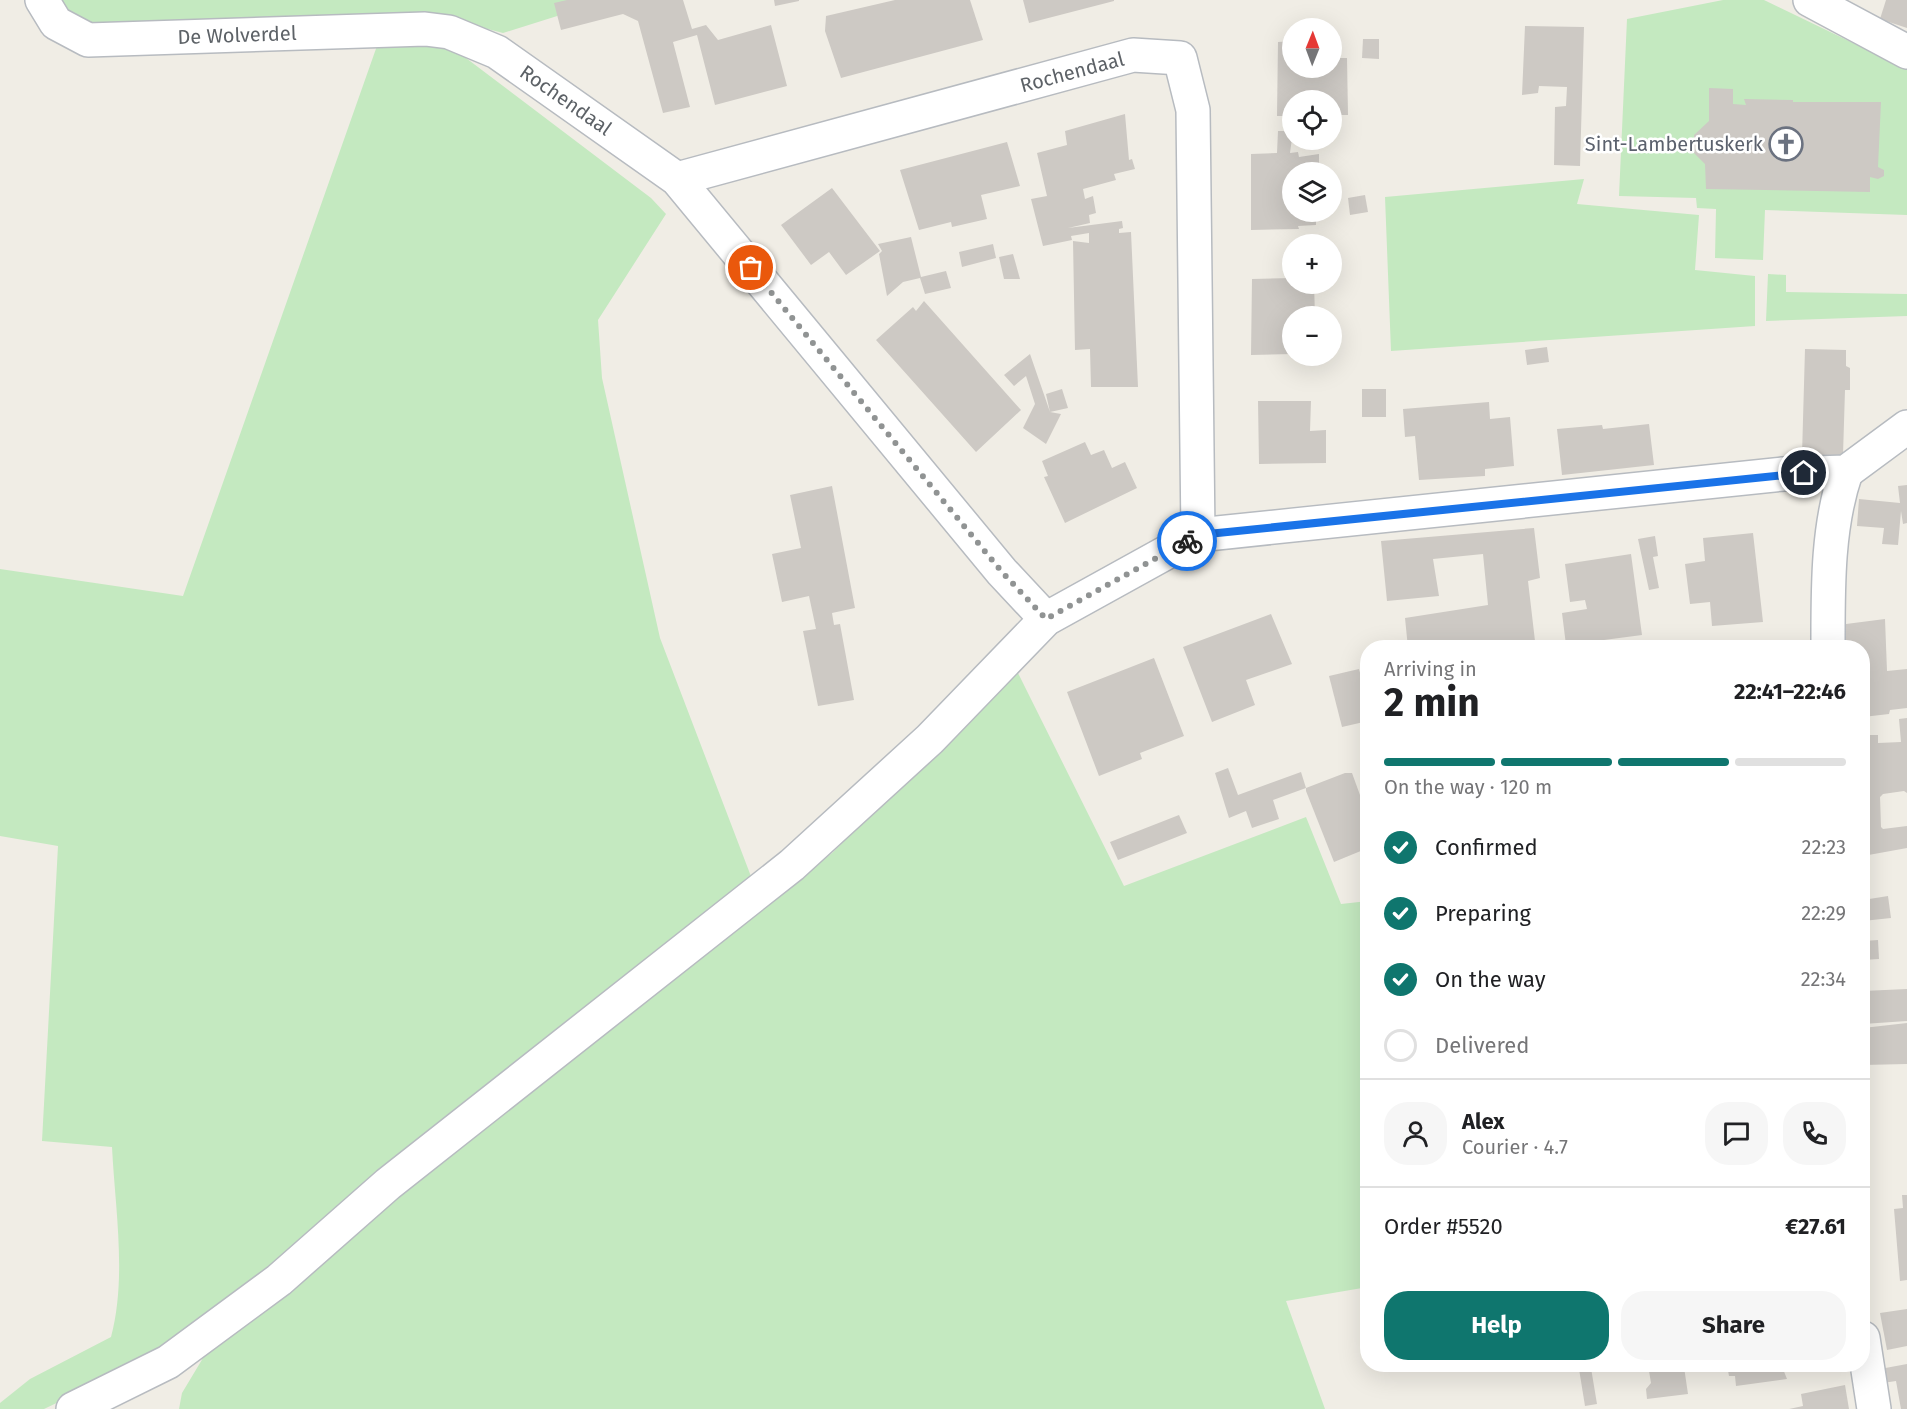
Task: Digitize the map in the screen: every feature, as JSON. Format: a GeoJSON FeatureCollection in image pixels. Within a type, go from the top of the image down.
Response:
{"type":"FeatureCollection","features":[{"type":"Feature","properties":{"kind":"street","name":"De Wolverdel"},"geometry":{"type":"LineString","coordinates":[[42,0],[56,23],[88,40],[425,29],[450,32]]}},
{"type":"Feature","properties":{"kind":"street"},"geometry":{"type":"LineString","coordinates":[[1810,0],[1907,52]]}},
{"type":"Feature","properties":{"kind":"street","name":"Rochendaal"},"geometry":{"type":"LineString","coordinates":[[450,32],[497,52],[677,179],[1002,572],[1046,619]]}},
{"type":"Feature","properties":{"kind":"street","name":"Rochendaal"},"geometry":{"type":"LineString","coordinates":[[677,179],[1133,55],[1180,58],[1193,110],[1198,535]]}},
{"type":"Feature","properties":{"kind":"street"},"geometry":{"type":"LineString","coordinates":[[1828,640],[1828,594],[1836,500],[1846,472],[1907,427]]}},
{"type":"Feature","properties":{"kind":"street"},"geometry":{"type":"LineString","coordinates":[[73,1409],[168,1362],[279,1280],[388,1184],[792,865],[930,739],[1046,619],[1198,535],[1783,474],[1846,472]]}},
{"type":"Feature","properties":{"kind":"street"},"geometry":{"type":"LineString","coordinates":[[1868,1372],[1874,1409]]}},
{"type":"Feature","properties":{"kind":"green space"},"geometry":{"type":"Polygon","coordinates":[[[52,0],[608,0],[503,33],[442,17],[81,26],[52,0]]]}},
{"type":"Feature","properties":{"kind":"green space"},"geometry":{"type":"Polygon","coordinates":[[[1723,0],[1764,0],[1907,69],[1907,215],[1765,210],[1763,260],[1715,258],[1716,209],[1697,208],[1696,198],[1619,196],[1627,19],[1723,0]]]}},
{"type":"Feature","properties":{"kind":"green space"},"geometry":{"type":"Polygon","coordinates":[[[426,41],[462,55],[651,198],[666,214],[598,320],[602,378],[660,638],[752,879],[227,1301],[185,1332],[115,1375],[44,1409],[0,1409],[0,1403],[30,1379],[111,1337],[116,1314],[119,1267],[112,1147],[42,1141],[58,846],[0,836],[0,569],[183,596],[378,43],[426,41]]]}},
{"type":"Feature","properties":{"kind":"green space"},"geometry":{"type":"Polygon","coordinates":[[[1584,179],[1577,204],[1699,215],[1695,270],[1755,276],[1755,326],[1391,351],[1385,197],[1584,179]]]}},
{"type":"Feature","properties":{"kind":"green space"},"geometry":{"type":"Polygon","coordinates":[[[1768,274],[1786,275],[1786,292],[1907,294],[1907,316],[1766,321],[1768,274]]]}},
{"type":"Feature","properties":{"kind":"green space"},"geometry":{"type":"Polygon","coordinates":[[[1018,673],[1124,886],[1306,817],[1341,904],[1360,902],[1360,1288],[1286,1301],[1325,1409],[179,1409],[182,1393],[203,1358],[386,1204],[697,962],[832,853],[1018,673]]]}},
{"type":"Feature","properties":{"kind":"building"},"geometry":{"type":"Polygon","coordinates":[[[567,0],[683,0],[692,29],[706,25],[718,40],[771,25],[787,86],[715,105],[697,35],[673,42],[690,107],[663,113],[638,21],[623,14],[561,30],[554,3],[567,0]]]}},
{"type":"Feature","properties":{"kind":"building"},"geometry":{"type":"Polygon","coordinates":[[[774,0],[799,0],[799,1],[775,6],[774,0]]]}},
{"type":"Feature","properties":{"kind":"building"},"geometry":{"type":"Polygon","coordinates":[[[895,0],[970,0],[983,40],[841,78],[825,31],[826,16],[895,0]]]}},
{"type":"Feature","properties":{"kind":"building"},"geometry":{"type":"Polygon","coordinates":[[[1023,0],[1114,0],[1114,1],[1029,23],[1023,0]]]}},
{"type":"Feature","properties":{"kind":"building"},"geometry":{"type":"Polygon","coordinates":[[[1886,0],[1907,0],[1907,28],[1880,19],[1886,0]]]}},
{"type":"Feature","properties":{"kind":"building"},"geometry":{"type":"Polygon","coordinates":[[[1525,26],[1584,27],[1580,166],[1554,165],[1555,107],[1566,106],[1567,87],[1539,86],[1538,93],[1522,95],[1525,26]]]}},
{"type":"Feature","properties":{"kind":"building"},"geometry":{"type":"Polygon","coordinates":[[[1363,39],[1379,39],[1379,59],[1362,58],[1363,39]]]}},
{"type":"Feature","properties":{"kind":"building"},"geometry":{"type":"Polygon","coordinates":[[[1278,42],[1282,42],[1282,78],[1342,78],[1342,58],[1347,58],[1348,115],[1342,115],[1342,90],[1282,90],[1282,116],[1277,116],[1278,42]]]}},
{"type":"Feature","properties":{"kind":"building","name":"Sint-Lambertuskerk"},"geometry":{"type":"Polygon","coordinates":[[[1709,88],[1733,89],[1733,104],[1746,105],[1744,99],[1793,100],[1793,102],[1881,102],[1878,167],[1884,170],[1884,176],[1878,179],[1870,177],[1870,192],[1706,189],[1705,164],[1694,153],[1694,135],[1709,121],[1709,88]]]}},
{"type":"Feature","properties":{"kind":"building"},"geometry":{"type":"Polygon","coordinates":[[[1125,114],[1129,160],[1132,159],[1135,169],[1114,174],[1116,180],[1083,189],[1085,199],[1093,196],[1096,213],[1089,215],[1090,223],[1068,228],[1122,221],[1123,228],[1119,229],[1119,233],[1131,232],[1138,387],[1091,387],[1090,349],[1075,350],[1073,241],[1089,243],[1089,233],[1071,236],[1072,240],[1043,246],[1031,199],[1047,196],[1037,153],[1067,145],[1065,131],[1125,114]]]}},
{"type":"Feature","properties":{"kind":"building"},"geometry":{"type":"Polygon","coordinates":[[[1278,131],[1282,131],[1282,150],[1290,150],[1290,153],[1298,152],[1299,157],[1319,154],[1319,162],[1282,162],[1282,222],[1316,222],[1316,225],[1298,226],[1299,229],[1251,230],[1251,154],[1277,153],[1278,131]]]}},
{"type":"Feature","properties":{"kind":"building"},"geometry":{"type":"Polygon","coordinates":[[[1007,142],[1020,186],[981,195],[987,219],[952,227],[951,222],[919,230],[900,170],[1007,142]]]}},
{"type":"Feature","properties":{"kind":"building"},"geometry":{"type":"Polygon","coordinates":[[[832,188],[880,251],[846,275],[829,252],[811,265],[781,225],[832,188]]]}},
{"type":"Feature","properties":{"kind":"building"},"geometry":{"type":"Polygon","coordinates":[[[1365,195],[1368,212],[1350,215],[1348,198],[1365,195]]]}},
{"type":"Feature","properties":{"kind":"building"},"geometry":{"type":"Polygon","coordinates":[[[911,237],[921,277],[946,271],[951,288],[925,294],[920,278],[903,282],[887,296],[879,254],[882,251],[878,244],[911,237]]]}},
{"type":"Feature","properties":{"kind":"building"},"geometry":{"type":"Polygon","coordinates":[[[993,244],[996,258],[962,267],[959,252],[993,244]]]}},
{"type":"Feature","properties":{"kind":"building"},"geometry":{"type":"Polygon","coordinates":[[[1013,254],[1020,279],[1004,279],[999,257],[1013,254]]]}},
{"type":"Feature","properties":{"kind":"building"},"geometry":{"type":"Polygon","coordinates":[[[1282,278],[1282,294],[1314,294],[1315,306],[1282,306],[1282,354],[1251,355],[1252,279],[1282,278]]]}},
{"type":"Feature","properties":{"kind":"building"},"geometry":{"type":"Polygon","coordinates":[[[924,301],[1021,410],[976,452],[876,340],[913,307],[916,311],[924,301]]]}},
{"type":"Feature","properties":{"kind":"building"},"geometry":{"type":"Polygon","coordinates":[[[1547,347],[1549,362],[1527,365],[1525,350],[1547,347]]]}},
{"type":"Feature","properties":{"kind":"building"},"geometry":{"type":"Polygon","coordinates":[[[1805,349],[1846,350],[1846,366],[1850,368],[1850,390],[1845,390],[1843,455],[1802,455],[1805,349]]]}},
{"type":"Feature","properties":{"kind":"building"},"geometry":{"type":"Polygon","coordinates":[[[1030,354],[1050,412],[1061,414],[1046,444],[1023,428],[1035,404],[1026,376],[1014,386],[1004,375],[1030,354]]]}},
{"type":"Feature","properties":{"kind":"building"},"geometry":{"type":"Polygon","coordinates":[[[1062,389],[1068,408],[1050,412],[1046,394],[1062,389]]]}},
{"type":"Feature","properties":{"kind":"building"},"geometry":{"type":"Polygon","coordinates":[[[1362,389],[1386,389],[1386,417],[1362,417],[1362,389]]]}},
{"type":"Feature","properties":{"kind":"building"},"geometry":{"type":"Polygon","coordinates":[[[1258,401],[1311,401],[1310,431],[1326,430],[1326,463],[1259,464],[1258,401]]]}},
{"type":"Feature","properties":{"kind":"building"},"geometry":{"type":"Polygon","coordinates":[[[1489,402],[1490,419],[1510,417],[1514,466],[1485,469],[1485,476],[1419,480],[1415,436],[1405,437],[1403,409],[1489,402]]]}},
{"type":"Feature","properties":{"kind":"building"},"geometry":{"type":"Polygon","coordinates":[[[1649,424],[1654,465],[1562,475],[1557,429],[1602,425],[1603,429],[1649,424]]]}},
{"type":"Feature","properties":{"kind":"building"},"geometry":{"type":"Polygon","coordinates":[[[1085,442],[1091,455],[1104,450],[1112,468],[1125,462],[1137,488],[1065,523],[1044,477],[1048,476],[1042,461],[1085,442]]]}},
{"type":"Feature","properties":{"kind":"building"},"geometry":{"type":"Polygon","coordinates":[[[1907,485],[1907,523],[1903,524],[1901,511],[1898,545],[1882,544],[1884,528],[1857,526],[1859,499],[1900,503],[1898,486],[1907,485]]]}},
{"type":"Feature","properties":{"kind":"building"},"geometry":{"type":"Polygon","coordinates":[[[832,486],[855,608],[832,613],[834,625],[840,624],[854,700],[818,706],[803,631],[816,629],[809,596],[782,602],[772,554],[801,548],[790,495],[832,486]]]}},
{"type":"Feature","properties":{"kind":"building"},"geometry":{"type":"Polygon","coordinates":[[[1534,528],[1540,578],[1528,581],[1535,640],[1407,640],[1405,618],[1488,605],[1483,554],[1433,559],[1439,596],[1387,601],[1381,541],[1534,528]]]}},
{"type":"Feature","properties":{"kind":"building"},"geometry":{"type":"Polygon","coordinates":[[[1753,533],[1763,622],[1712,626],[1710,602],[1690,604],[1685,564],[1705,561],[1703,538],[1753,533]]]}},
{"type":"Feature","properties":{"kind":"building"},"geometry":{"type":"Polygon","coordinates":[[[1655,536],[1658,556],[1653,557],[1659,588],[1649,590],[1638,539],[1655,536]]]}},
{"type":"Feature","properties":{"kind":"building"},"geometry":{"type":"Polygon","coordinates":[[[1631,554],[1642,635],[1604,640],[1565,640],[1562,613],[1587,609],[1585,600],[1570,602],[1565,564],[1631,554]]]}},
{"type":"Feature","properties":{"kind":"building"},"geometry":{"type":"Polygon","coordinates":[[[1271,614],[1292,664],[1246,680],[1255,705],[1212,722],[1183,647],[1271,614]]]}},
{"type":"Feature","properties":{"kind":"building"},"geometry":{"type":"Polygon","coordinates":[[[1885,619],[1887,671],[1907,669],[1907,708],[1890,710],[1889,714],[1870,716],[1870,640],[1846,640],[1846,624],[1885,619]]]}},
{"type":"Feature","properties":{"kind":"building"},"geometry":{"type":"Polygon","coordinates":[[[1154,658],[1184,736],[1140,753],[1142,759],[1099,776],[1067,692],[1154,658]]]}},
{"type":"Feature","properties":{"kind":"building"},"geometry":{"type":"Polygon","coordinates":[[[1359,669],[1360,723],[1342,727],[1329,676],[1359,669]]]}},
{"type":"Feature","properties":{"kind":"building"},"geometry":{"type":"Polygon","coordinates":[[[1907,718],[1907,793],[1904,791],[1883,794],[1880,797],[1881,827],[1883,829],[1907,826],[1907,848],[1870,855],[1870,735],[1878,735],[1878,743],[1901,742],[1899,719],[1907,718]]]}},
{"type":"Feature","properties":{"kind":"building"},"geometry":{"type":"Polygon","coordinates":[[[1228,768],[1238,795],[1301,772],[1306,788],[1273,800],[1279,819],[1252,828],[1246,811],[1229,818],[1215,773],[1228,768]]]}},
{"type":"Feature","properties":{"kind":"building"},"geometry":{"type":"Polygon","coordinates":[[[1345,773],[1352,773],[1360,795],[1360,851],[1334,862],[1306,788],[1345,773]]]}},
{"type":"Feature","properties":{"kind":"building"},"geometry":{"type":"Polygon","coordinates":[[[1179,815],[1187,833],[1118,860],[1110,842],[1179,815]]]}},
{"type":"Feature","properties":{"kind":"building"},"geometry":{"type":"Polygon","coordinates":[[[1888,896],[1891,918],[1870,920],[1870,899],[1888,896]]]}},
{"type":"Feature","properties":{"kind":"building"},"geometry":{"type":"Polygon","coordinates":[[[1878,940],[1879,959],[1870,960],[1870,941],[1878,940]]]}},
{"type":"Feature","properties":{"kind":"building"},"geometry":{"type":"Polygon","coordinates":[[[1907,989],[1907,1021],[1870,1024],[1870,991],[1907,989]]]}},
{"type":"Feature","properties":{"kind":"building"},"geometry":{"type":"Polygon","coordinates":[[[1907,1023],[1907,1064],[1870,1065],[1870,1027],[1907,1023]]]}},
{"type":"Feature","properties":{"kind":"building"},"geometry":{"type":"Polygon","coordinates":[[[1902,1195],[1907,1195],[1907,1280],[1900,1281],[1894,1209],[1903,1208],[1902,1195]]]}},
{"type":"Feature","properties":{"kind":"building"},"geometry":{"type":"Polygon","coordinates":[[[1907,1309],[1907,1346],[1887,1350],[1880,1313],[1907,1309]]]}},
{"type":"Feature","properties":{"kind":"building"},"geometry":{"type":"Polygon","coordinates":[[[1907,1364],[1907,1409],[1901,1409],[1896,1381],[1883,1383],[1880,1369],[1907,1364]]]}},
{"type":"Feature","properties":{"kind":"building"},"geometry":{"type":"Polygon","coordinates":[[[1579,1372],[1592,1372],[1597,1404],[1585,1406],[1579,1372]]]}},
{"type":"Feature","properties":{"kind":"building"},"geometry":{"type":"Polygon","coordinates":[[[1649,1372],[1685,1372],[1688,1394],[1647,1399],[1646,1389],[1651,1383],[1649,1372]]]}},
{"type":"Feature","properties":{"kind":"building"},"geometry":{"type":"Polygon","coordinates":[[[1728,1372],[1784,1372],[1787,1379],[1736,1386],[1735,1376],[1729,1376],[1728,1372]]]}},
{"type":"Feature","properties":{"kind":"building"},"geometry":{"type":"Polygon","coordinates":[[[1845,1385],[1849,1409],[1789,1409],[1803,1406],[1801,1394],[1845,1385]]]}},
{"type":"Feature","properties":{"kind":"way so far"},"geometry":{"type":"LineString","coordinates":[[751,268],[1002,572],[1046,619],[1187,541]]}},
{"type":"Feature","properties":{"kind":"place","name":"Sint-Lambertuskerk"},"geometry":{"type":"Point","coordinates":[1786,144]}},
{"type":"Feature","properties":{"kind":"route"},"geometry":{"type":"LineString","coordinates":[[1187,541],[1198,535],[1804,473]]}}]}
